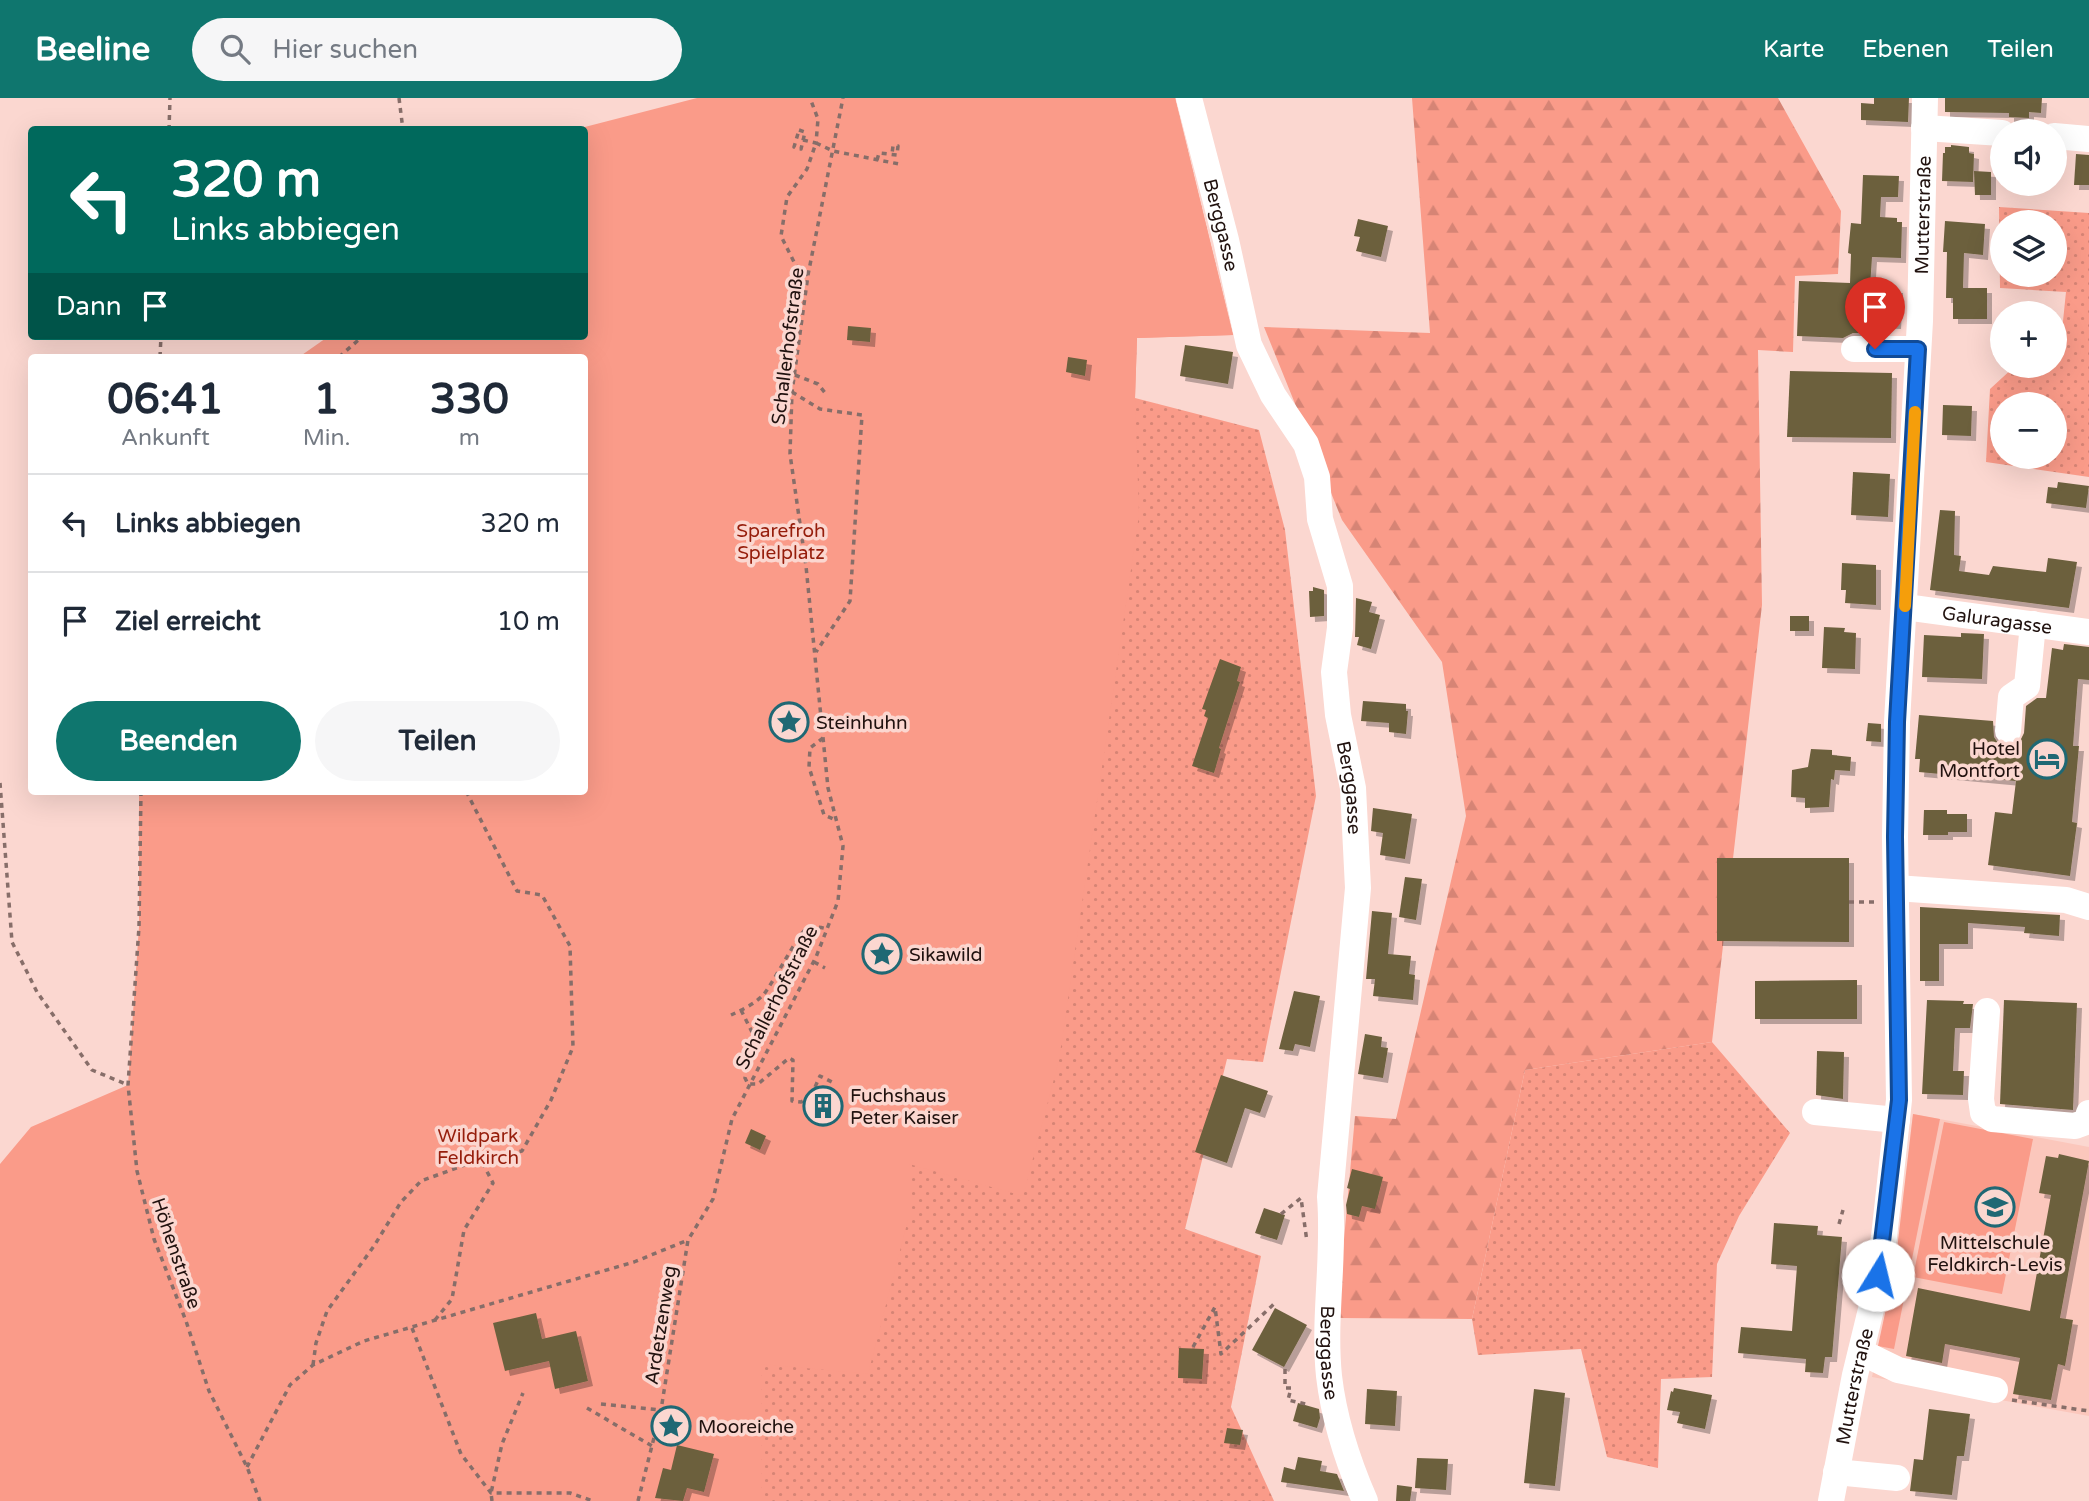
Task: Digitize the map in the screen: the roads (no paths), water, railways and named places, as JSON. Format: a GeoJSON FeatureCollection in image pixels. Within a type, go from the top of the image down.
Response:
{"type":"FeatureCollection","features":[{"type":"Feature","properties":{"kind":"street","name":"Berggasse"},"geometry":{"type":"LineString","coordinates":[[1189,98],[1226,240],[1249,345],[1273,395],[1306,444],[1317,477],[1320,519],[1340,586],[1340,628],[1334,672],[1338,715],[1353,788],[1358,888],[1330,1197],[1333,1228],[1328,1351],[1334,1406],[1341,1435],[1365,1501]]}},
{"type":"Feature","properties":{"kind":"street","name":"Mutterstraße"},"geometry":{"type":"LineString","coordinates":[[1830,1501],[1882,1249],[1897,1121],[1897,722],[1918,349],[1925,98]]}},
{"type":"Feature","properties":{"kind":"street"},"geometry":{"type":"LineString","coordinates":[[1924,128],[1990,132]]}},
{"type":"Feature","properties":{"kind":"street"},"geometry":{"type":"LineString","coordinates":[[2067,137],[2089,139]]}},
{"type":"Feature","properties":{"kind":"street"},"geometry":{"type":"LineString","coordinates":[[1854,349],[1918,349]]}},
{"type":"Feature","properties":{"kind":"street","name":"Galuragasse"},"geometry":{"type":"LineString","coordinates":[[1905,607],[2089,632]]}},
{"type":"Feature","properties":{"kind":"street"},"geometry":{"type":"LineString","coordinates":[[2008,731],[2011,697],[2027,686],[2033,624]]}},
{"type":"Feature","properties":{"kind":"street"},"geometry":{"type":"LineString","coordinates":[[1896,888],[2066,900],[2089,907]]}},
{"type":"Feature","properties":{"kind":"street"},"geometry":{"type":"LineString","coordinates":[[1987,1011],[1981,1099],[1983,1113],[1992,1119],[2075,1126],[2086,1122],[2089,1113]]}},
{"type":"Feature","properties":{"kind":"street"},"geometry":{"type":"LineString","coordinates":[[1815,1112],[1897,1121]]}},
{"type":"Feature","properties":{"kind":"street"},"geometry":{"type":"LineString","coordinates":[[1861,1352],[1898,1370],[1995,1390]]}},
{"type":"Feature","properties":{"kind":"street"},"geometry":{"type":"LineString","coordinates":[[1836,1472],[1897,1478]]}},
{"type":"Feature","properties":{"kind":"place","name":"Steinhuhn"},"geometry":{"type":"Point","coordinates":[789,722]}},
{"type":"Feature","properties":{"kind":"place","name":"Hotel Montfort"},"geometry":{"type":"Point","coordinates":[2047,759]}},
{"type":"Feature","properties":{"kind":"place","name":"Sikawild"},"geometry":{"type":"Point","coordinates":[882,954]}},
{"type":"Feature","properties":{"kind":"place","name":"Fuchshaus Peter Kaiser"},"geometry":{"type":"Point","coordinates":[823,1106]}},
{"type":"Feature","properties":{"kind":"place","name":"Mittelschule Feldkirch-Levis"},"geometry":{"type":"Point","coordinates":[1995,1207]}},
{"type":"Feature","properties":{"kind":"place","name":"Mooreiche"},"geometry":{"type":"Point","coordinates":[671,1426]}},
{"type":"Feature","properties":{"kind":"park label","name":"Sparefroh Spielplatz"},"geometry":{"type":"Point","coordinates":[781,541]}},
{"type":"Feature","properties":{"kind":"park label","name":"Wildpark Feldkirch"},"geometry":{"type":"Point","coordinates":[478,1146]}}]}
